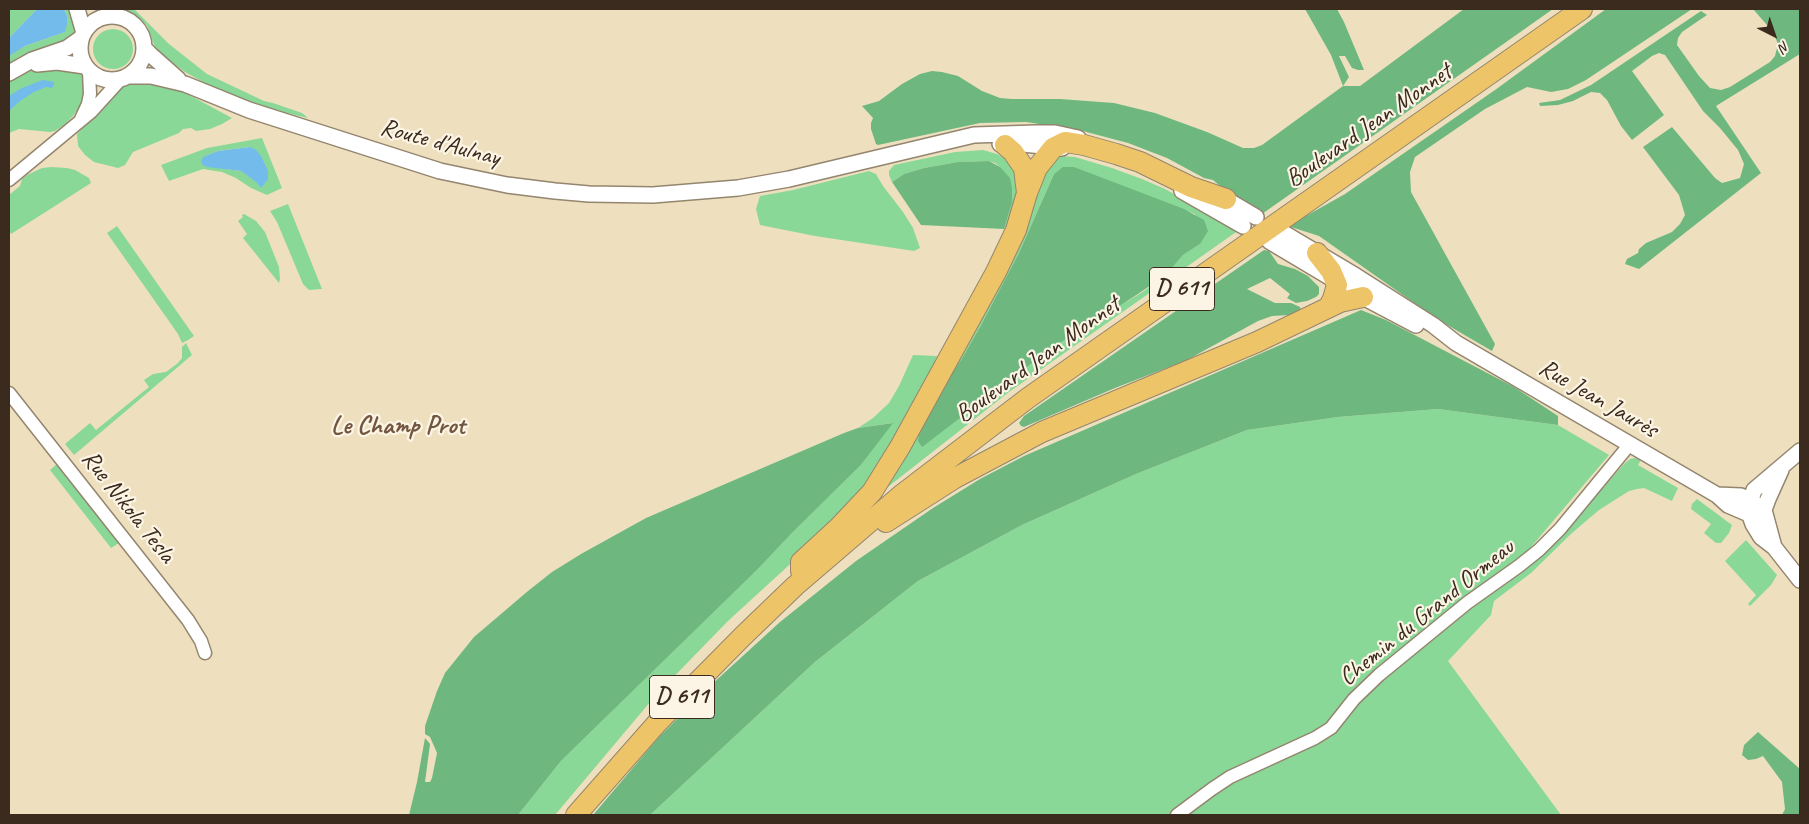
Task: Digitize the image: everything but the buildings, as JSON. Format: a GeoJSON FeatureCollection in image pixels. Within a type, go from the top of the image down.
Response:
{"type":"FeatureCollection","features":[{"type":"Feature","properties":{"kind":"main road","name":"Boulevard Jean Monnet"},"geometry":{"type":"LineString","coordinates":[[576,815],[658,722],[798,579],[896,489],[980,424],[1220,251],[1568,9]]}},
{"type":"Feature","properties":{"kind":"main road","name":"Boulevard Jean Monnet"},"geometry":{"type":"LineString","coordinates":[[565,815],[660,708],[734,634],[900,496],[1028,398],[1582,9]]}},
{"type":"Feature","properties":{"kind":"main road"},"geometry":{"type":"LineString","coordinates":[[1226,199],[1191,187],[1140,162],[1116,154],[1065,142],[1053,148],[1037,168],[1016,230],[996,272],[926,403],[888,468],[872,492],[855,511],[801,562],[798,579],[817,576],[875,529],[901,512],[955,478],[1042,432],[1258,342],[1340,302],[1363,297]]}},
{"type":"Feature","properties":{"kind":"main road"},"geometry":{"type":"LineString","coordinates":[[1005,145],[1014,152],[1024,168],[1027,193]]}},
{"type":"Feature","properties":{"kind":"main road"},"geometry":{"type":"LineString","coordinates":[[1317,253],[1336,280],[1336,290],[1328,308]]}},
{"type":"Feature","properties":{"kind":"street"},"geometry":{"type":"LineString","coordinates":[[77,9],[82,36],[80,53],[87,69],[90,94],[81,120]]}},
{"type":"Feature","properties":{"kind":"street"},"geometry":{"type":"LineString","coordinates":[[9,180],[100,104],[112,87],[139,67],[144,48],[140,31],[132,22],[103,12],[82,36],[67,48],[32,60],[14,70]]}},
{"type":"Feature","properties":{"kind":"street","name":"Route d'Aulnay"},"geometry":{"type":"LineString","coordinates":[[144,48],[185,84]]}},
{"type":"Feature","properties":{"kind":"street"},"geometry":{"type":"LineString","coordinates":[[14,70],[57,62],[87,69],[94,75],[107,80],[125,77]]}},
{"type":"Feature","properties":{"kind":"street","name":"Route d'Aulnay"},"geometry":{"type":"LineString","coordinates":[[125,77],[151,76],[185,84],[249,110],[412,162],[476,179],[555,192],[638,195],[692,193],[738,188],[789,179],[974,135],[1014,133],[1055,134],[1110,145],[1134,153],[1191,180],[1256,217]]}},
{"type":"Feature","properties":{"kind":"street"},"geometry":{"type":"LineString","coordinates":[[951,141],[1005,145],[1023,144],[1067,149],[1094,155],[1136,168],[1167,183],[1243,226]]}},
{"type":"Feature","properties":{"kind":"street","name":"Rue Jean Jaurès"},"geometry":{"type":"LineString","coordinates":[[1282,232],[1433,325],[1456,343]]}},
{"type":"Feature","properties":{"kind":"street","name":"Rue Jean Jaurès"},"geometry":{"type":"LineString","coordinates":[[1269,241],[1363,297],[1404,319],[1456,343],[1717,495],[1728,505],[1748,500],[1764,510]]}},
{"type":"Feature","properties":{"kind":"street","name":"Rue Nikola Tesla"},"geometry":{"type":"LineString","coordinates":[[9,393],[188,620],[201,640],[205,653]]}},
{"type":"Feature","properties":{"kind":"street","name":"Chemin du Grand Ormeau"},"geometry":{"type":"LineString","coordinates":[[1177,815],[1212,788],[1230,777],[1315,738],[1331,728],[1354,699],[1386,670],[1449,617],[1538,550],[1560,529],[1630,444]]}},
{"type":"Feature","properties":{"kind":"street"},"geometry":{"type":"LineString","coordinates":[[1800,452],[1775,472],[1748,500],[1761,537],[1774,547],[1800,580]]}},
{"type":"Feature","properties":{"kind":"street"},"geometry":{"type":"LineString","coordinates":[[1774,547],[1764,510],[1782,468]]}},
{"type":"Feature","properties":{"kind":"green space"},"geometry":{"type":"Polygon","coordinates":[[[9,9],[37,9],[9,38],[9,9]]]}},
{"type":"Feature","properties":{"kind":"green space"},"geometry":{"type":"Polygon","coordinates":[[[64,9],[71,9],[77,28],[74,34],[62,43],[38,49],[17,58],[9,65],[9,56],[14,52],[25,46],[65,32],[67,16],[64,9]]]}},
{"type":"Feature","properties":{"kind":"green space"},"geometry":{"type":"Polygon","coordinates":[[[126,9],[134,9],[169,44],[207,74],[264,101],[302,113],[308,118],[273,110],[221,92],[185,72],[161,54],[155,47],[147,25],[126,9]]]}},
{"type":"Feature","properties":{"kind":"green space"},"geometry":{"type":"Polygon","coordinates":[[[1305,9],[1337,9],[1344,22],[1364,70],[1352,68],[1345,56],[1339,56],[1349,77],[1343,86],[1331,55],[1305,9]]]}},
{"type":"Feature","properties":{"kind":"green space"},"geometry":{"type":"Polygon","coordinates":[[[1464,9],[1553,9],[1262,214],[1226,191],[1213,180],[1204,178],[1167,158],[1128,143],[1079,130],[1026,122],[980,123],[878,145],[871,129],[873,118],[862,106],[879,101],[902,84],[920,74],[932,71],[942,72],[958,76],[982,91],[1000,98],[1060,99],[1114,103],[1155,113],[1207,132],[1243,148],[1254,148],[1262,145],[1343,86],[1360,86],[1464,9]]]}},
{"type":"Feature","properties":{"kind":"green space"},"geometry":{"type":"Polygon","coordinates":[[[1606,9],[1692,9],[1586,80],[1568,89],[1551,92],[1527,87],[1485,109],[1415,157],[1410,172],[1411,192],[1495,344],[1492,351],[1437,319],[1319,236],[1288,226],[1345,194],[1495,90],[1606,9]]]}},
{"type":"Feature","properties":{"kind":"green space"},"geometry":{"type":"Polygon","coordinates":[[[1753,9],[1800,9],[1800,54],[1716,106],[1761,173],[1639,269],[1625,264],[1627,259],[1638,253],[1639,249],[1646,243],[1672,232],[1685,215],[1679,195],[1643,147],[1672,127],[1715,178],[1722,183],[1740,178],[1744,164],[1738,150],[1703,111],[1665,55],[1659,53],[1632,71],[1664,115],[1632,140],[1621,126],[1607,100],[1600,93],[1591,92],[1573,101],[1558,105],[1540,106],[1539,103],[1560,100],[1591,85],[1701,11],[1707,15],[1682,32],[1678,38],[1677,45],[1710,88],[1721,90],[1730,87],[1770,62],[1775,56],[1778,44],[1773,32],[1753,9]]]}},
{"type":"Feature","properties":{"kind":"green space"},"geometry":{"type":"Polygon","coordinates":[[[109,29],[117,29],[124,32],[130,38],[133,49],[130,60],[124,66],[117,69],[109,69],[102,66],[96,60],[93,53],[93,45],[96,38],[102,32],[109,29]]]}},
{"type":"Feature","properties":{"kind":"green space"},"geometry":{"type":"Polygon","coordinates":[[[61,68],[80,73],[83,77],[85,87],[83,101],[73,116],[55,131],[19,129],[9,133],[9,80],[31,70],[61,68]]]}},
{"type":"Feature","properties":{"kind":"green space"},"geometry":{"type":"Polygon","coordinates":[[[145,80],[178,89],[232,118],[210,129],[196,131],[191,128],[183,129],[179,133],[133,152],[125,165],[118,168],[94,162],[78,146],[77,134],[116,91],[131,83],[145,80]]]}},
{"type":"Feature","properties":{"kind":"green space"},"geometry":{"type":"Polygon","coordinates":[[[262,138],[282,188],[267,195],[222,172],[203,169],[169,181],[161,165],[207,148],[262,138]],[[250,147],[218,151],[204,157],[225,169],[241,171],[257,182],[261,188],[250,147]]]}},
{"type":"Feature","properties":{"kind":"green space"},"geometry":{"type":"Polygon","coordinates":[[[983,150],[1004,158],[1015,172],[1019,192],[1007,229],[1004,229],[1012,203],[1000,167],[995,163],[989,161],[958,162],[924,168],[904,174],[892,182],[889,175],[889,171],[894,165],[955,152],[983,150]]]}},
{"type":"Feature","properties":{"kind":"green space"},"geometry":{"type":"Polygon","coordinates":[[[1060,156],[1075,157],[1142,179],[1165,189],[1239,230],[1009,392],[884,490],[920,429],[981,401],[1053,347],[1165,276],[1183,255],[1200,244],[1195,214],[1074,168],[1063,168],[1054,174],[1019,253],[961,360],[943,385],[1049,163],[1060,156]]]}},
{"type":"Feature","properties":{"kind":"green space"},"geometry":{"type":"Polygon","coordinates":[[[989,161],[1000,167],[1010,178],[1012,203],[1004,229],[921,225],[892,182],[904,174],[924,168],[958,162],[989,161]]]}},
{"type":"Feature","properties":{"kind":"green space"},"geometry":{"type":"Polygon","coordinates":[[[51,167],[75,170],[89,178],[91,183],[11,234],[9,230],[9,195],[20,186],[22,179],[27,175],[42,168],[51,167]]]}},
{"type":"Feature","properties":{"kind":"green space"},"geometry":{"type":"Polygon","coordinates":[[[1063,167],[1074,167],[1184,209],[1204,220],[1208,231],[1200,244],[1183,255],[1165,276],[1053,347],[922,447],[918,441],[920,429],[943,385],[961,360],[980,327],[1019,253],[1054,174],[1063,167]]]}},
{"type":"Feature","properties":{"kind":"green space"},"geometry":{"type":"Polygon","coordinates":[[[869,171],[876,174],[903,212],[913,228],[920,248],[914,251],[815,236],[760,225],[756,209],[760,196],[793,190],[869,171]]]}},
{"type":"Feature","properties":{"kind":"green space"},"geometry":{"type":"Polygon","coordinates":[[[288,204],[322,289],[309,290],[303,284],[277,222],[270,211],[288,204]]]}},
{"type":"Feature","properties":{"kind":"green space"},"geometry":{"type":"Polygon","coordinates":[[[244,214],[256,221],[265,232],[279,267],[279,283],[243,238],[247,234],[238,221],[244,214]]]}},
{"type":"Feature","properties":{"kind":"green space"},"geometry":{"type":"Polygon","coordinates":[[[117,226],[194,336],[188,340],[182,343],[178,334],[107,233],[117,226]]]}},
{"type":"Feature","properties":{"kind":"green space"},"geometry":{"type":"Polygon","coordinates":[[[1264,250],[1269,251],[1278,264],[1295,269],[1308,276],[1319,287],[1319,294],[1307,301],[1296,303],[1287,298],[1290,294],[1270,278],[1247,289],[1275,303],[1291,303],[1300,307],[1301,311],[1290,315],[1272,316],[1258,321],[1187,360],[1024,427],[1021,426],[1019,423],[1024,416],[1264,250]]]}},
{"type":"Feature","properties":{"kind":"green space"},"geometry":{"type":"Polygon","coordinates":[[[1361,310],[1386,320],[1514,387],[1558,416],[1558,425],[1438,409],[1338,417],[1247,430],[1136,474],[1022,525],[918,581],[815,662],[650,815],[593,815],[659,737],[711,685],[780,622],[856,561],[933,508],[980,479],[1024,456],[1361,310]]]}},
{"type":"Feature","properties":{"kind":"green space"},"geometry":{"type":"Polygon","coordinates":[[[186,343],[192,355],[74,455],[65,444],[90,423],[96,430],[149,387],[144,380],[153,374],[166,372],[178,363],[182,358],[182,347],[186,343]]]}},
{"type":"Feature","properties":{"kind":"green space"},"geometry":{"type":"Polygon","coordinates":[[[913,355],[937,356],[929,379],[882,465],[823,534],[728,621],[656,695],[555,815],[518,815],[561,761],[757,570],[861,465],[892,423],[858,428],[873,418],[889,403],[913,355]]]}},
{"type":"Feature","properties":{"kind":"green space"},"geometry":{"type":"Polygon","coordinates":[[[1438,409],[1558,425],[1609,455],[1526,553],[1425,630],[1566,530],[1630,459],[1641,460],[1638,465],[1678,488],[1672,501],[1644,488],[1629,491],[1599,510],[1531,573],[1494,601],[1491,615],[1448,661],[1561,815],[650,815],[815,662],[918,581],[1022,525],[1136,474],[1247,430],[1338,417],[1438,409]]]}},
{"type":"Feature","properties":{"kind":"green space"},"geometry":{"type":"Polygon","coordinates":[[[893,423],[861,465],[757,570],[561,761],[518,815],[409,815],[425,738],[430,744],[425,782],[430,782],[432,778],[437,753],[430,737],[425,734],[425,726],[445,673],[474,637],[528,591],[552,572],[581,554],[646,518],[844,433],[858,428],[893,423]]]}},
{"type":"Feature","properties":{"kind":"green space"},"geometry":{"type":"Polygon","coordinates":[[[57,464],[119,543],[111,548],[50,470],[57,464]]]}},
{"type":"Feature","properties":{"kind":"green space"},"geometry":{"type":"Polygon","coordinates":[[[1697,499],[1732,525],[1729,533],[1721,543],[1716,543],[1704,533],[1711,524],[1691,509],[1692,504],[1697,499]]]}},
{"type":"Feature","properties":{"kind":"green space"},"geometry":{"type":"Polygon","coordinates":[[[1746,540],[1777,575],[1771,585],[1750,606],[1748,604],[1756,595],[1725,561],[1746,540]]]}},
{"type":"Feature","properties":{"kind":"green space"},"geometry":{"type":"Polygon","coordinates":[[[1758,732],[1800,769],[1800,815],[1782,815],[1785,809],[1782,782],[1763,756],[1748,760],[1742,755],[1744,745],[1758,732]]]}},
{"type":"Feature","properties":{"kind":"water"},"geometry":{"type":"Polygon","coordinates":[[[37,9],[64,9],[67,16],[65,32],[25,46],[9,56],[9,38],[37,9]]]}},
{"type":"Feature","properties":{"kind":"water"},"geometry":{"type":"Polygon","coordinates":[[[43,80],[54,82],[54,85],[52,88],[46,87],[34,92],[9,111],[9,96],[22,88],[43,80]]]}},
{"type":"Feature","properties":{"kind":"water"},"geometry":{"type":"Polygon","coordinates":[[[250,147],[261,156],[268,171],[268,179],[261,188],[241,171],[207,167],[201,162],[203,157],[218,151],[250,147]]]}},
{"type":"Feature","properties":{"kind":"district","name":"Le Champ Prot"},"geometry":{"type":"Point","coordinates":[398,426]}}]}
